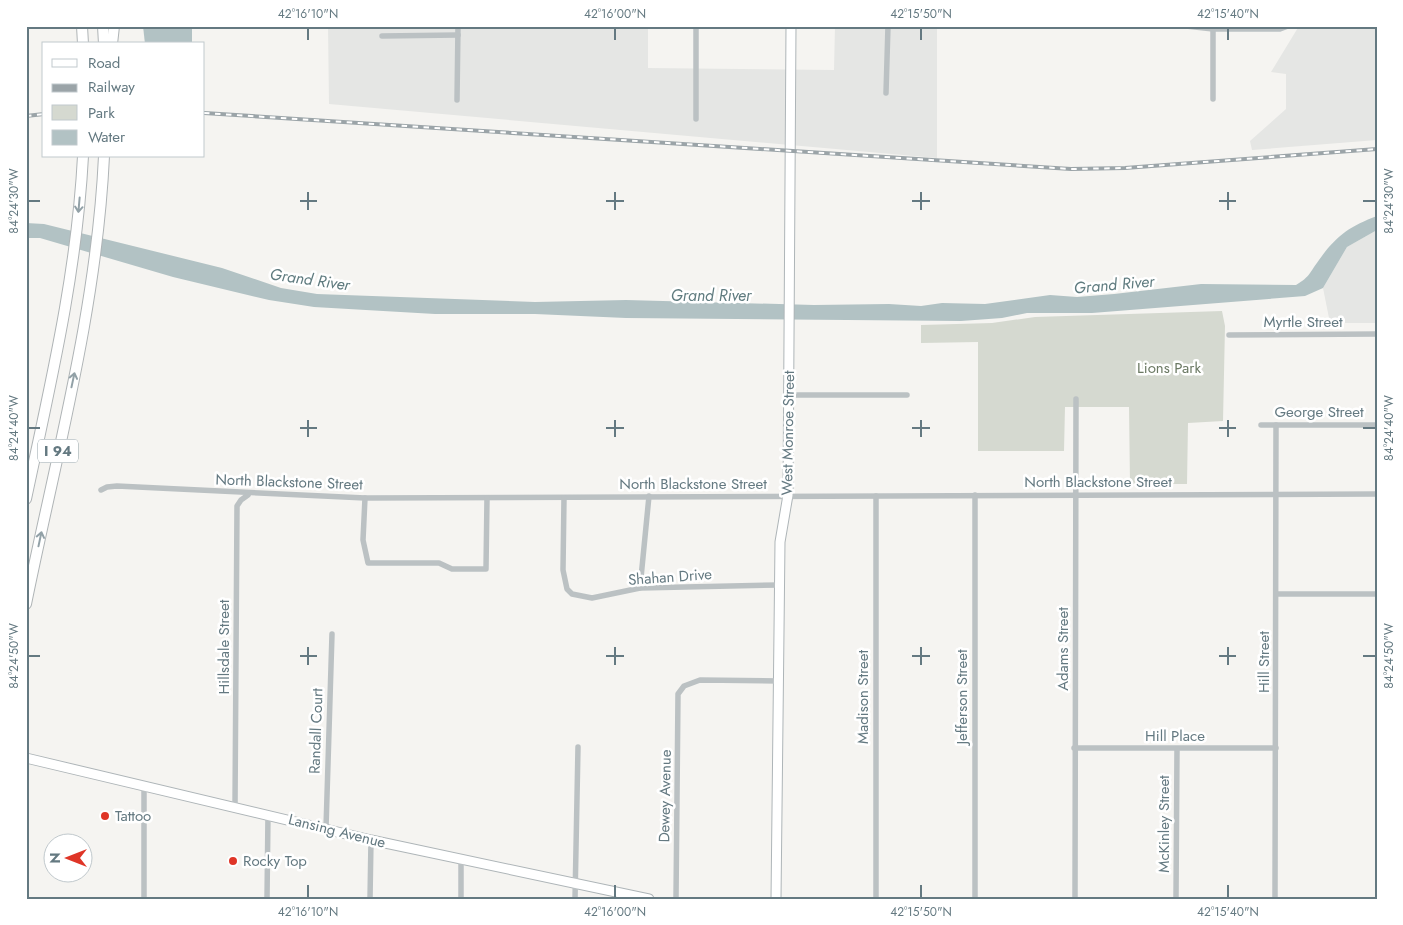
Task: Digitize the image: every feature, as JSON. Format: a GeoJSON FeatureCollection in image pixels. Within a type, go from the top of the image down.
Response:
{"type":"FeatureCollection","features":[{"type":"Feature","properties":{"kind":"highway"},"geometry":{"type":"LineString","coordinates":[[82,26],[83,42]]}},
{"type":"Feature","properties":{"kind":"highway"},"geometry":{"type":"LineString","coordinates":[[103,26],[104,42]]}},
{"type":"Feature","properties":{"kind":"highway"},"geometry":{"type":"LineString","coordinates":[[112,42],[114,26]]}},
{"type":"Feature","properties":{"kind":"highway","name":"I 94"},"geometry":{"type":"LineString","coordinates":[[26,499],[67,300],[78,220],[83,158]]}},
{"type":"Feature","properties":{"kind":"highway","name":"I 94"},"geometry":{"type":"LineString","coordinates":[[26,604],[89,298],[98,230],[104,158]]}},
{"type":"Feature","properties":{"kind":"street"},"geometry":{"type":"LineString","coordinates":[[457,100],[458,26]]}},
{"type":"Feature","properties":{"kind":"street"},"geometry":{"type":"LineString","coordinates":[[696,26],[696,119]]}},
{"type":"Feature","properties":{"kind":"street","name":"West Monroe Street"},"geometry":{"type":"LineString","coordinates":[[776,899],[780,542],[788,496],[791,26]]}},
{"type":"Feature","properties":{"kind":"street"},"geometry":{"type":"LineString","coordinates":[[886,93],[888,26]]}},
{"type":"Feature","properties":{"kind":"street"},"geometry":{"type":"LineString","coordinates":[[1186,26],[1214,29],[1280,29],[1288,26]]}},
{"type":"Feature","properties":{"kind":"street"},"geometry":{"type":"LineString","coordinates":[[1213,99],[1214,29]]}},
{"type":"Feature","properties":{"kind":"street"},"geometry":{"type":"LineString","coordinates":[[382,36],[458,35]]}},
{"type":"Feature","properties":{"kind":"street","name":"Myrtle Street"},"geometry":{"type":"LineString","coordinates":[[1230,335],[1377,334]]}},
{"type":"Feature","properties":{"kind":"street"},"geometry":{"type":"LineString","coordinates":[[789,395],[906,395]]}},
{"type":"Feature","properties":{"kind":"street","name":"Adams Street"},"geometry":{"type":"LineString","coordinates":[[1075,899],[1076,399]]}},
{"type":"Feature","properties":{"kind":"street","name":"George Street"},"geometry":{"type":"LineString","coordinates":[[1261,425],[1377,425]]}},
{"type":"Feature","properties":{"kind":"street","name":"Hill Street"},"geometry":{"type":"LineString","coordinates":[[1275,899],[1276,425]]}},
{"type":"Feature","properties":{"kind":"street","name":"North Blackstone Street"},"geometry":{"type":"LineString","coordinates":[[101,490],[117,486],[250,494],[365,498],[1377,494]]}},
{"type":"Feature","properties":{"kind":"street","name":"Hillsdale Street"},"geometry":{"type":"LineString","coordinates":[[235,807],[237,506],[241,500],[250,494]]}},
{"type":"Feature","properties":{"kind":"street","name":"Jefferson Street"},"geometry":{"type":"LineString","coordinates":[[975,495],[975,899]]}},
{"type":"Feature","properties":{"kind":"street"},"geometry":{"type":"LineString","coordinates":[[640,588],[649,496]]}},
{"type":"Feature","properties":{"kind":"street","name":"Madison Street"},"geometry":{"type":"LineString","coordinates":[[876,496],[876,899]]}},
{"type":"Feature","properties":{"kind":"street"},"geometry":{"type":"LineString","coordinates":[[365,498],[363,540],[368,563],[439,563],[452,569],[486,569],[487,498]]}},
{"type":"Feature","properties":{"kind":"street","name":"Shahan Drive"},"geometry":{"type":"LineString","coordinates":[[564,498],[563,570],[567,589],[578,596],[592,598],[640,588],[780,584]]}},
{"type":"Feature","properties":{"kind":"street"},"geometry":{"type":"LineString","coordinates":[[1276,594],[1377,594]]}},
{"type":"Feature","properties":{"kind":"street","name":"Randall Court"},"geometry":{"type":"LineString","coordinates":[[326,828],[332,634]]}},
{"type":"Feature","properties":{"kind":"street","name":"Dewey Avenue"},"geometry":{"type":"LineString","coordinates":[[676,899],[678,694],[684,686],[700,680],[778,681]]}},
{"type":"Feature","properties":{"kind":"street"},"geometry":{"type":"LineString","coordinates":[[575,899],[578,747]]}},
{"type":"Feature","properties":{"kind":"street","name":"Hill Place"},"geometry":{"type":"LineString","coordinates":[[1074,748],[1276,748]]}},
{"type":"Feature","properties":{"kind":"street","name":"McKinley Street"},"geometry":{"type":"LineString","coordinates":[[1176,899],[1177,749]]}},
{"type":"Feature","properties":{"kind":"street","name":"Lansing Avenue"},"geometry":{"type":"LineString","coordinates":[[26,758],[371,840],[649,899]]}},
{"type":"Feature","properties":{"kind":"street"},"geometry":{"type":"LineString","coordinates":[[144,785],[144,899]]}},
{"type":"Feature","properties":{"kind":"street"},"geometry":{"type":"LineString","coordinates":[[267,899],[268,814]]}},
{"type":"Feature","properties":{"kind":"street"},"geometry":{"type":"LineString","coordinates":[[370,899],[371,840]]}},
{"type":"Feature","properties":{"kind":"street"},"geometry":{"type":"LineString","coordinates":[[461,860],[461,899]]}},
{"type":"Feature","properties":{"kind":"shaded area"},"geometry":{"type":"Polygon","coordinates":[[[328,26],[648,26],[648,68],[834,70],[835,26],[937,26],[937,158],[329,104],[328,26]]]}},
{"type":"Feature","properties":{"kind":"shaded area"},"geometry":{"type":"Polygon","coordinates":[[[1299,26],[1377,26],[1377,140],[1252,150],[1250,141],[1286,109],[1286,74],[1271,72],[1299,26]]]}},
{"type":"Feature","properties":{"kind":"shaded area"},"geometry":{"type":"Polygon","coordinates":[[[1377,230],[1377,323],[1330,323],[1323,288],[1347,247],[1377,230]]]}},
{"type":"Feature","properties":{"kind":"green space","name":"Lions Park"},"geometry":{"type":"Polygon","coordinates":[[[1222,311],[1225,326],[1223,421],[1188,423],[1187,484],[1130,484],[1129,407],[1065,407],[1064,451],[978,451],[978,342],[921,343],[921,325],[992,323],[1035,317],[1222,311]]]}},
{"type":"Feature","properties":{"kind":"water"},"geometry":{"type":"Polygon","coordinates":[[[143,26],[192,26],[192,42],[145,42],[143,26]]]}},
{"type":"Feature","properties":{"kind":"water","name":"Grand River"},"geometry":{"type":"Polygon","coordinates":[[[1377,216],[1377,230],[1347,247],[1323,288],[1305,296],[1092,313],[1027,313],[1002,318],[961,321],[435,314],[314,307],[269,300],[173,277],[40,238],[26,238],[26,223],[44,224],[222,268],[281,288],[317,294],[535,302],[626,300],[921,306],[942,303],[985,304],[1050,295],[1077,297],[1201,284],[1296,285],[1307,277],[1338,238],[1351,228],[1377,216]]]}},
{"type":"Feature","properties":{"kind":"railway"},"geometry":{"type":"LineString","coordinates":[[205,113],[1071,169],[1125,168],[1377,149]]}},
{"type":"Feature","properties":{"kind":"railway"},"geometry":{"type":"LineString","coordinates":[[26,116],[42,114]]}},
{"type":"Feature","properties":{"kind":"place","name":"Tattoo"},"geometry":{"type":"Point","coordinates":[105,816]}},
{"type":"Feature","properties":{"kind":"place","name":"Rocky Top"},"geometry":{"type":"Point","coordinates":[233,861]}}]}
